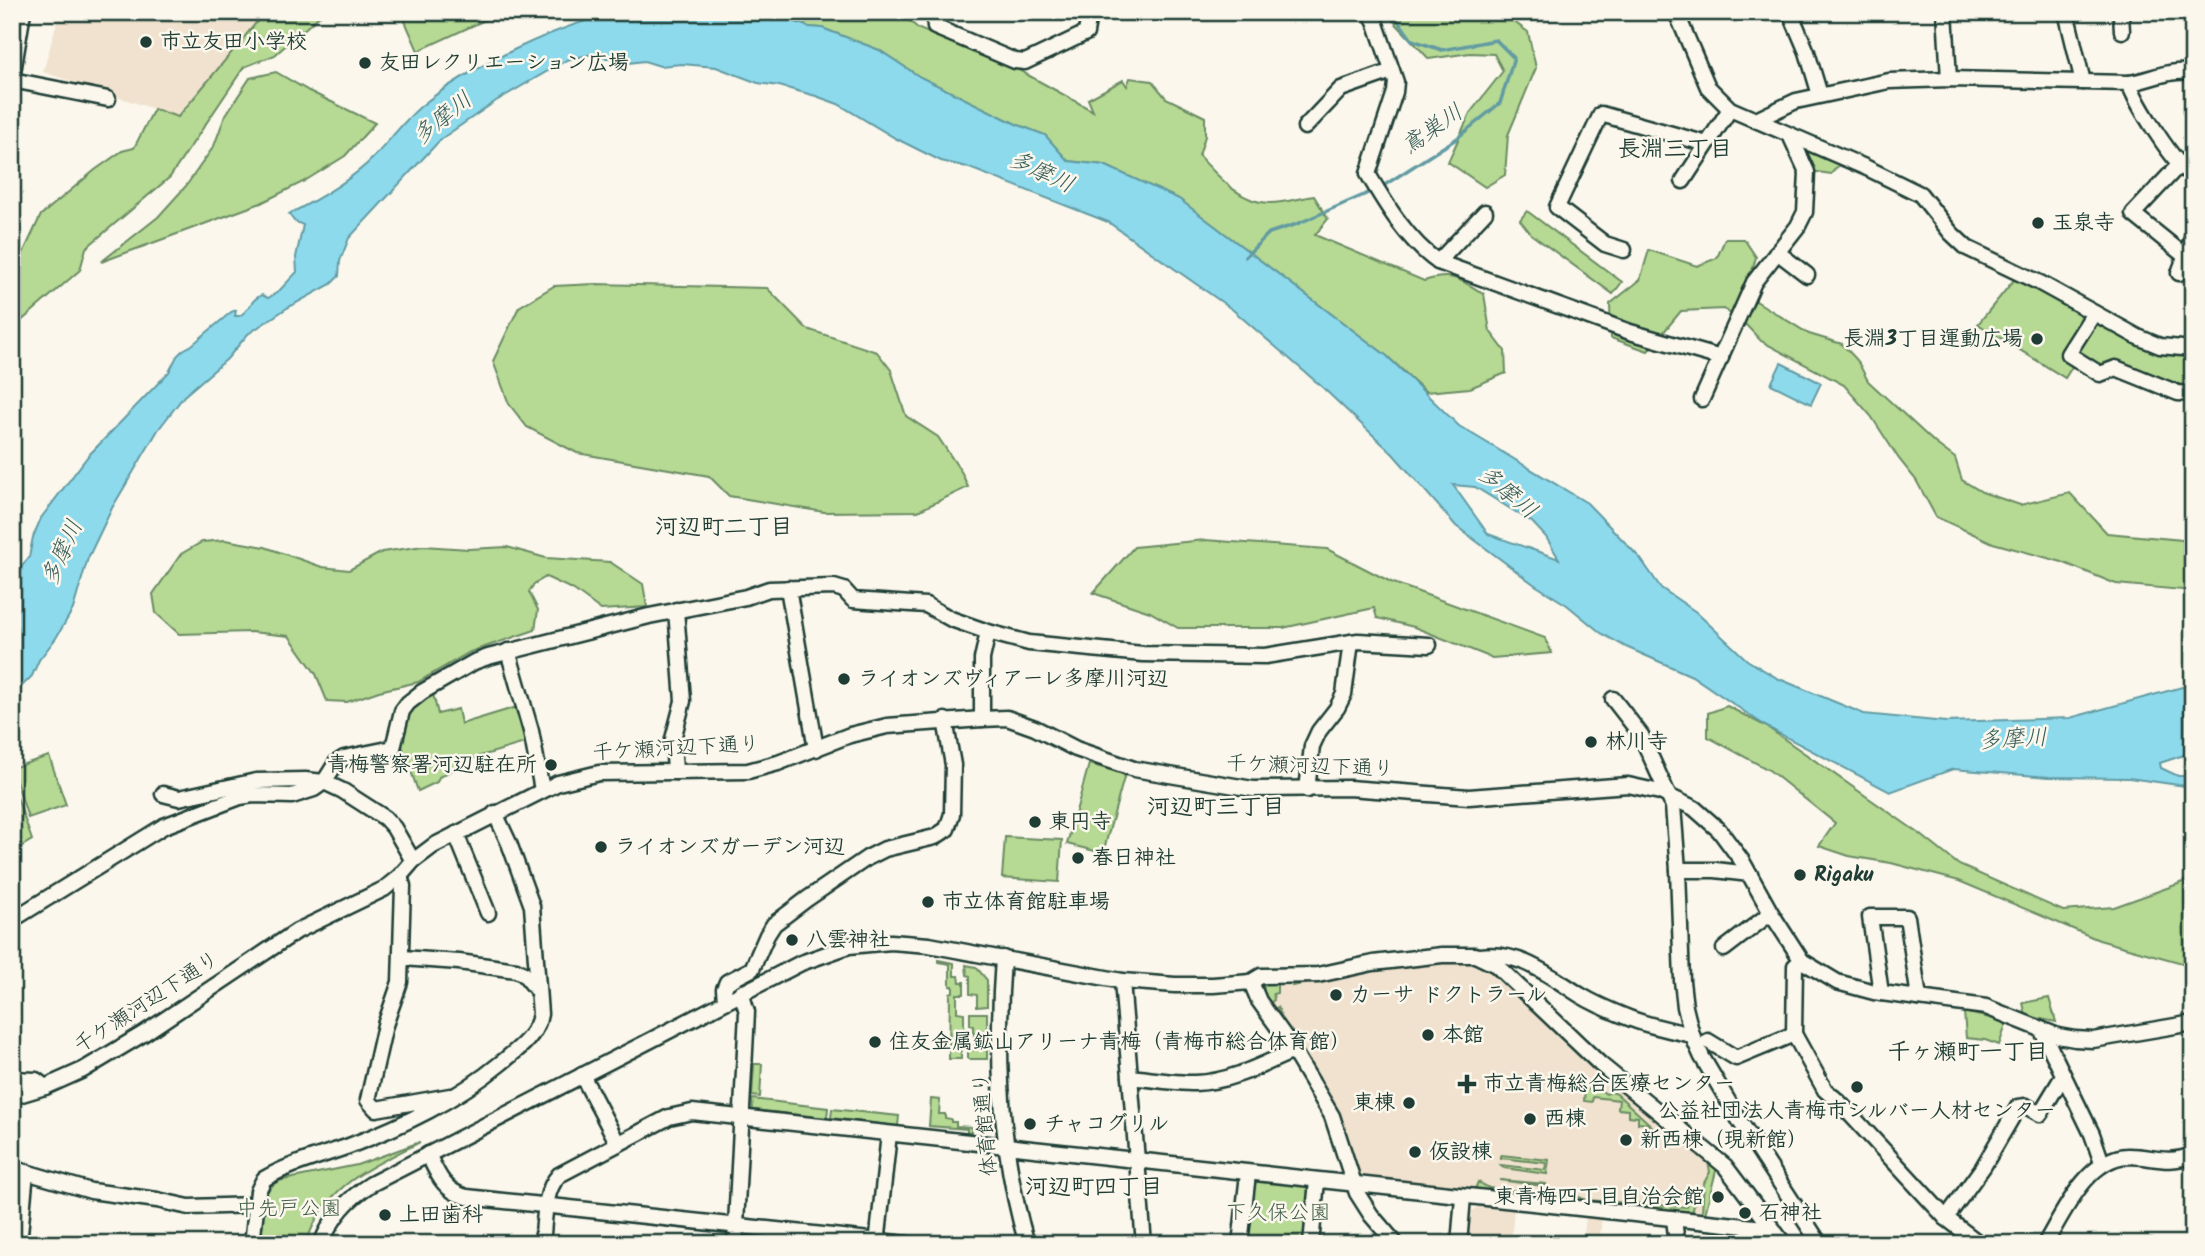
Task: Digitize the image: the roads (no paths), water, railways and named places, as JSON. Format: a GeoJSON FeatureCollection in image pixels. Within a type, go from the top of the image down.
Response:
{"type":"FeatureCollection","features":[{"type":"Feature","properties":{"kind":"street"},"geometry":{"type":"LineString","coordinates":[[23,12],[15,43],[12,79],[108,99]]}},
{"type":"Feature","properties":{"kind":"street"},"geometry":{"type":"LineString","coordinates":[[934,12],[935,27],[1015,61],[1025,62],[1086,33],[1088,20],[1084,12]]}},
{"type":"Feature","properties":{"kind":"street"},"geometry":{"type":"LineString","coordinates":[[1370,12],[1396,82],[1368,174],[1421,249],[1438,262],[1630,332],[1721,358]]}},
{"type":"Feature","properties":{"kind":"street"},"geometry":{"type":"LineString","coordinates":[[1676,12],[1708,87],[1730,109],[1920,194],[1951,233],[1967,248],[1993,259],[2138,337],[2160,346],[2193,349]]}},
{"type":"Feature","properties":{"kind":"street"},"geometry":{"type":"LineString","coordinates":[[1790,12],[1807,52],[1820,95]]}},
{"type":"Feature","properties":{"kind":"street"},"geometry":{"type":"LineString","coordinates":[[1945,12],[1949,79]]}},
{"type":"Feature","properties":{"kind":"street"},"geometry":{"type":"LineString","coordinates":[[2066,12],[2083,82]]}},
{"type":"Feature","properties":{"kind":"street"},"geometry":{"type":"LineString","coordinates":[[2119,12],[2122,31]]}},
{"type":"Feature","properties":{"kind":"street"},"geometry":{"type":"LineString","coordinates":[[1305,127],[1341,89],[1392,71]]}},
{"type":"Feature","properties":{"kind":"street"},"geometry":{"type":"LineString","coordinates":[[1756,120],[1797,101],[1889,82],[1949,79],[2129,83],[2147,81],[2166,73],[2193,73]]}},
{"type":"Feature","properties":{"kind":"street"},"geometry":{"type":"LineString","coordinates":[[2129,83],[2134,99],[2179,165],[2193,176]]}},
{"type":"Feature","properties":{"kind":"street"},"geometry":{"type":"LineString","coordinates":[[1683,181],[1730,109]]}},
{"type":"Feature","properties":{"kind":"street"},"geometry":{"type":"LineString","coordinates":[[1624,250],[1605,244],[1557,207],[1601,114],[1707,144]]}},
{"type":"Feature","properties":{"kind":"street"},"geometry":{"type":"LineString","coordinates":[[1702,399],[1754,282],[1798,226],[1805,212],[1807,172],[1790,135]]}},
{"type":"Feature","properties":{"kind":"street"},"geometry":{"type":"LineString","coordinates":[[2179,165],[2133,214],[2185,257]]}},
{"type":"Feature","properties":{"kind":"street"},"geometry":{"type":"LineString","coordinates":[[1438,262],[1485,212]]}},
{"type":"Feature","properties":{"kind":"street"},"geometry":{"type":"LineString","coordinates":[[2179,273],[2193,236]]}},
{"type":"Feature","properties":{"kind":"street"},"geometry":{"type":"LineString","coordinates":[[1777,252],[1807,275]]}},
{"type":"Feature","properties":{"kind":"street"},"geometry":{"type":"LineString","coordinates":[[2094,313],[2068,355],[2100,374],[2116,368],[2178,393],[2193,394]]}},
{"type":"Feature","properties":{"kind":"street"},"geometry":{"type":"LineString","coordinates":[[12,920],[164,826],[240,797],[253,794],[292,796],[314,789],[324,782],[336,763],[344,758],[393,748],[402,711],[414,697],[474,662],[508,650],[676,610],[746,597],[769,589],[834,587],[844,590],[853,600],[926,606],[951,619],[988,632],[1054,646],[1197,657],[1265,656],[1351,642],[1429,645]]}},
{"type":"Feature","properties":{"kind":"street"},"geometry":{"type":"LineString","coordinates":[[788,589],[816,749]]}},
{"type":"Feature","properties":{"kind":"street"},"geometry":{"type":"LineString","coordinates":[[675,772],[673,739],[683,701],[676,610]]}},
{"type":"Feature","properties":{"kind":"street"},"geometry":{"type":"LineString","coordinates":[[982,719],[982,659],[988,632]]}},
{"type":"Feature","properties":{"kind":"street"},"geometry":{"type":"LineString","coordinates":[[1307,790],[1312,746],[1343,694],[1351,642]]}},
{"type":"Feature","properties":{"kind":"street"},"geometry":{"type":"LineString","coordinates":[[508,650],[531,732],[542,790]]}},
{"type":"Feature","properties":{"kind":"street"},"geometry":{"type":"LineString","coordinates":[[1613,699],[1641,735],[1673,806],[1682,981],[1692,1035],[1741,1123],[1820,1244]]}},
{"type":"Feature","properties":{"kind":"street","name":"千ケ瀬河辺下通り"},"geometry":{"type":"LineString","coordinates":[[12,1097],[45,1087],[83,1070],[143,1034],[297,931],[370,896],[400,876],[413,861],[433,846],[495,813],[569,779],[599,773],[748,771],[770,766],[850,735],[877,728],[945,720],[1007,719],[1044,731],[1076,749],[1134,769],[1254,789],[1349,788],[1469,797],[1628,785],[1660,792],[1694,808],[1719,830],[1750,874],[1802,961],[1838,982],[1881,993],[1986,1007],[2075,1039],[2094,1040],[2193,1023]]}},
{"type":"Feature","properties":{"kind":"street"},"geometry":{"type":"LineString","coordinates":[[725,1001],[724,989],[727,982],[752,969],[766,935],[796,907],[876,853],[935,837],[947,829],[952,814],[953,765],[945,720]]}},
{"type":"Feature","properties":{"kind":"street"},"geometry":{"type":"LineString","coordinates":[[163,794],[179,798],[256,781],[324,782],[385,818],[413,861]]}},
{"type":"Feature","properties":{"kind":"street"},"geometry":{"type":"LineString","coordinates":[[252,1244],[259,1185],[269,1176],[397,1127],[433,1110],[481,1080],[534,1032],[540,1014],[532,906],[495,813]]}},
{"type":"Feature","properties":{"kind":"street"},"geometry":{"type":"LineString","coordinates":[[456,834],[488,913]]}},
{"type":"Feature","properties":{"kind":"street"},"geometry":{"type":"LineString","coordinates":[[1678,870],[1750,874]]}},
{"type":"Feature","properties":{"kind":"street"},"geometry":{"type":"LineString","coordinates":[[400,876],[403,886],[400,982],[385,1025],[368,1100],[376,1110],[457,1094]]}},
{"type":"Feature","properties":{"kind":"street"},"geometry":{"type":"LineString","coordinates":[[1724,949],[1771,913]]}},
{"type":"Feature","properties":{"kind":"street"},"geometry":{"type":"LineString","coordinates":[[1881,993],[1870,917],[1907,917],[1919,998]]}},
{"type":"Feature","properties":{"kind":"street"},"geometry":{"type":"LineString","coordinates":[[321,1244],[335,1216],[356,1194],[428,1154],[816,956],[872,942],[911,943],[1122,981],[1175,985],[1251,982],[1261,976],[1318,975],[1411,958],[1453,955],[1480,957],[1495,954],[1535,966],[1582,996],[1637,1022],[1692,1035]]}},
{"type":"Feature","properties":{"kind":"street"},"geometry":{"type":"LineString","coordinates":[[1480,957],[1496,965],[1600,1064],[1725,1166],[1784,1244]]}},
{"type":"Feature","properties":{"kind":"street"},"geometry":{"type":"LineString","coordinates":[[402,958],[516,970],[524,974],[537,990]]}},
{"type":"Feature","properties":{"kind":"street","name":"体育館通り"},"geometry":{"type":"LineString","coordinates":[[1003,958],[1001,1068],[1005,1147],[1027,1244]]}},
{"type":"Feature","properties":{"kind":"street"},"geometry":{"type":"LineString","coordinates":[[1802,961],[1795,966],[1794,1034],[1825,1090],[1947,1219],[1980,1244]]}},
{"type":"Feature","properties":{"kind":"street"},"geometry":{"type":"LineString","coordinates":[[1122,981],[1144,1244]]}},
{"type":"Feature","properties":{"kind":"street"},"geometry":{"type":"LineString","coordinates":[[1251,982],[1259,1001],[1293,1051],[1334,1121],[1353,1185],[1366,1209],[1396,1244]]}},
{"type":"Feature","properties":{"kind":"street"},"geometry":{"type":"LineString","coordinates":[[735,1244],[747,1012],[741,992]]}},
{"type":"Feature","properties":{"kind":"street"},"geometry":{"type":"LineString","coordinates":[[2041,1029],[2092,1134],[2102,1163]]}},
{"type":"Feature","properties":{"kind":"street"},"geometry":{"type":"LineString","coordinates":[[1708,1041],[1736,1058],[1794,1034]]}},
{"type":"Feature","properties":{"kind":"street"},"geometry":{"type":"LineString","coordinates":[[1130,1077],[1195,1083],[1214,1081],[1242,1073],[1293,1051]]}},
{"type":"Feature","properties":{"kind":"street"},"geometry":{"type":"LineString","coordinates":[[582,1074],[618,1144]]}},
{"type":"Feature","properties":{"kind":"street"},"geometry":{"type":"LineString","coordinates":[[1947,1219],[1983,1167],[2018,1107],[2026,1106],[2039,1114],[2063,1076]]}},
{"type":"Feature","properties":{"kind":"street"},"geometry":{"type":"LineString","coordinates":[[12,1079],[36,1080],[45,1087]]}},
{"type":"Feature","properties":{"kind":"street"},"geometry":{"type":"LineString","coordinates":[[542,1244],[550,1188],[559,1175],[681,1113],[1773,1229]]}},
{"type":"Feature","properties":{"kind":"street"},"geometry":{"type":"LineString","coordinates":[[877,1242],[888,1134]]}},
{"type":"Feature","properties":{"kind":"street"},"geometry":{"type":"LineString","coordinates":[[428,1154],[441,1180],[455,1193],[467,1197],[907,1244]]}},
{"type":"Feature","properties":{"kind":"street"},"geometry":{"type":"LineString","coordinates":[[2045,1244],[2088,1176],[2102,1163],[2112,1158],[2130,1156],[2167,1161],[2193,1155]]}},
{"type":"Feature","properties":{"kind":"street"},"geometry":{"type":"LineString","coordinates":[[19,1244],[19,1170],[91,1191],[157,1200],[189,1208],[256,1205]]}},
{"type":"Feature","properties":{"kind":"street"},"geometry":{"type":"LineString","coordinates":[[1240,1244],[1248,1174]]}},
{"type":"Feature","properties":{"kind":"street"},"geometry":{"type":"LineString","coordinates":[[1311,1244],[1317,1181]]}},
{"type":"Feature","properties":{"kind":"street"},"geometry":{"type":"LineString","coordinates":[[1459,1244],[1463,1197]]}},
{"type":"Feature","properties":{"kind":"street"},"geometry":{"type":"LineString","coordinates":[[1674,1219],[1676,1244]]}},
{"type":"Feature","properties":{"kind":"water","name":"多摩川"},"geometry":{"type":"Polygon","coordinates":[[[621,12],[769,12],[809,27],[822,28],[879,50],[920,77],[1016,124],[1045,135],[1068,161],[1104,165],[1179,199],[1387,356],[1459,426],[1587,503],[1640,558],[1661,588],[1696,612],[1747,660],[1777,678],[1864,714],[1946,722],[2070,718],[2193,684],[2193,752],[2160,763],[2161,768],[2178,776],[2193,776],[2193,787],[2129,778],[2049,777],[1953,769],[1890,792],[1767,727],[1692,676],[1601,633],[1567,605],[1535,585],[1456,526],[1393,454],[1321,386],[1233,310],[1108,222],[967,167],[941,161],[895,138],[838,104],[816,96],[758,83],[716,67],[682,64],[660,66],[644,61],[629,63],[592,54],[567,60],[496,101],[441,139],[349,238],[340,261],[339,276],[331,284],[287,308],[248,334],[227,359],[184,396],[158,430],[112,508],[88,558],[73,609],[39,660],[32,676],[12,696],[12,579],[29,557],[41,518],[88,456],[169,372],[183,350],[231,312],[236,310],[235,316],[239,316],[258,297],[262,295],[268,298],[278,292],[297,272],[296,257],[303,225],[294,221],[289,214],[344,182],[373,158],[420,107],[463,77],[543,37],[621,12]],[[1453,485],[1488,534],[1559,559],[1546,537],[1532,522],[1475,487],[1453,485]]]}},
{"type":"Feature","properties":{"kind":"water"},"geometry":{"type":"Polygon","coordinates":[[[1781,363],[1821,383],[1811,404],[1771,384],[1781,363]]]}},
{"type":"Feature","properties":{"kind":"waterway","name":"鳶巣川"},"geometry":{"type":"LineString","coordinates":[[1380,188],[1456,139],[1500,103],[1514,58],[1496,40],[1442,50],[1412,40],[1392,12]]}},
{"type":"Feature","properties":{"kind":"waterway","name":"鳶巣川"},"geometry":{"type":"LineString","coordinates":[[1245,257],[1269,233],[1297,224],[1373,191]]}},
{"type":"Feature","properties":{"kind":"place","name":"市立友田小学校"},"geometry":{"type":"Point","coordinates":[146,42]}},
{"type":"Feature","properties":{"kind":"place","name":"友田レクリエーション広場"},"geometry":{"type":"Point","coordinates":[365,63]}},
{"type":"Feature","properties":{"kind":"place","name":"玉泉寺"},"geometry":{"type":"Point","coordinates":[2038,223]}},
{"type":"Feature","properties":{"kind":"place","name":"長淵3丁目運動広場"},"geometry":{"type":"Point","coordinates":[2037,339]}},
{"type":"Feature","properties":{"kind":"place","name":"ライオンズヴィアーレ多摩川河辺"},"geometry":{"type":"Point","coordinates":[844,679]}},
{"type":"Feature","properties":{"kind":"place","name":"林川寺"},"geometry":{"type":"Point","coordinates":[1591,742]}},
{"type":"Feature","properties":{"kind":"place","name":"青梅警察署河辺駐在所"},"geometry":{"type":"Point","coordinates":[551,765]}},
{"type":"Feature","properties":{"kind":"place","name":"東円寺"},"geometry":{"type":"Point","coordinates":[1035,822]}},
{"type":"Feature","properties":{"kind":"place","name":"ライオンズガーデン河辺"},"geometry":{"type":"Point","coordinates":[601,847]}},
{"type":"Feature","properties":{"kind":"place","name":"春日神社"},"geometry":{"type":"Point","coordinates":[1078,858]}},
{"type":"Feature","properties":{"kind":"place","name":"Rigaku"},"geometry":{"type":"Point","coordinates":[1800,875]}},
{"type":"Feature","properties":{"kind":"place","name":"市立体育館駐車場"},"geometry":{"type":"Point","coordinates":[928,902]}},
{"type":"Feature","properties":{"kind":"place","name":"八雲神社"},"geometry":{"type":"Point","coordinates":[792,940]}},
{"type":"Feature","properties":{"kind":"place","name":"カーサ ドクトラール"},"geometry":{"type":"Point","coordinates":[1336,995]}},
{"type":"Feature","properties":{"kind":"place","name":"本館"},"geometry":{"type":"Point","coordinates":[1428,1035]}},
{"type":"Feature","properties":{"kind":"place","name":"住友金属鉱山アリーナ青梅（青梅市総合体育館）"},"geometry":{"type":"Point","coordinates":[875,1042]}},
{"type":"Feature","properties":{"kind":"place","name":"市立青梅総合医療センター"},"geometry":{"type":"Point","coordinates":[1467,1084]}},
{"type":"Feature","properties":{"kind":"place","name":"公益社団法人青梅市シルバー人材センター"},"geometry":{"type":"Point","coordinates":[1857,1087]}},
{"type":"Feature","properties":{"kind":"place","name":"東棟"},"geometry":{"type":"Point","coordinates":[1409,1103]}},
{"type":"Feature","properties":{"kind":"place","name":"西棟"},"geometry":{"type":"Point","coordinates":[1530,1119]}},
{"type":"Feature","properties":{"kind":"place","name":"チャコグリル"},"geometry":{"type":"Point","coordinates":[1030,1124]}},
{"type":"Feature","properties":{"kind":"place","name":"新西棟（現新館）"},"geometry":{"type":"Point","coordinates":[1626,1140]}},
{"type":"Feature","properties":{"kind":"place","name":"仮設棟"},"geometry":{"type":"Point","coordinates":[1415,1152]}},
{"type":"Feature","properties":{"kind":"place","name":"東青梅四丁目自治会館"},"geometry":{"type":"Point","coordinates":[1718,1197]}},
{"type":"Feature","properties":{"kind":"place","name":"石神社"},"geometry":{"type":"Point","coordinates":[1745,1213]}},
{"type":"Feature","properties":{"kind":"place","name":"上田歯科"},"geometry":{"type":"Point","coordinates":[385,1215]}},
{"type":"Feature","properties":{"kind":"district","name":"長淵三丁目"},"geometry":{"type":"Point","coordinates":[1675,150]}},
{"type":"Feature","properties":{"kind":"district","name":"河辺町二丁目"},"geometry":{"type":"Point","coordinates":[724,528]}},
{"type":"Feature","properties":{"kind":"district","name":"河辺町三丁目"},"geometry":{"type":"Point","coordinates":[1216,808]}},
{"type":"Feature","properties":{"kind":"district","name":"千ヶ瀬町一丁目"},"geometry":{"type":"Point","coordinates":[1968,1053]}},
{"type":"Feature","properties":{"kind":"district","name":"河辺町四丁目"},"geometry":{"type":"Point","coordinates":[1094,1188]}},
{"type":"Feature","properties":{"kind":"park label","name":"中先戸公園"},"geometry":{"type":"Point","coordinates":[289,1209]}},
{"type":"Feature","properties":{"kind":"park label","name":"下久保公園"},"geometry":{"type":"Point","coordinates":[1278,1213]}}]}
